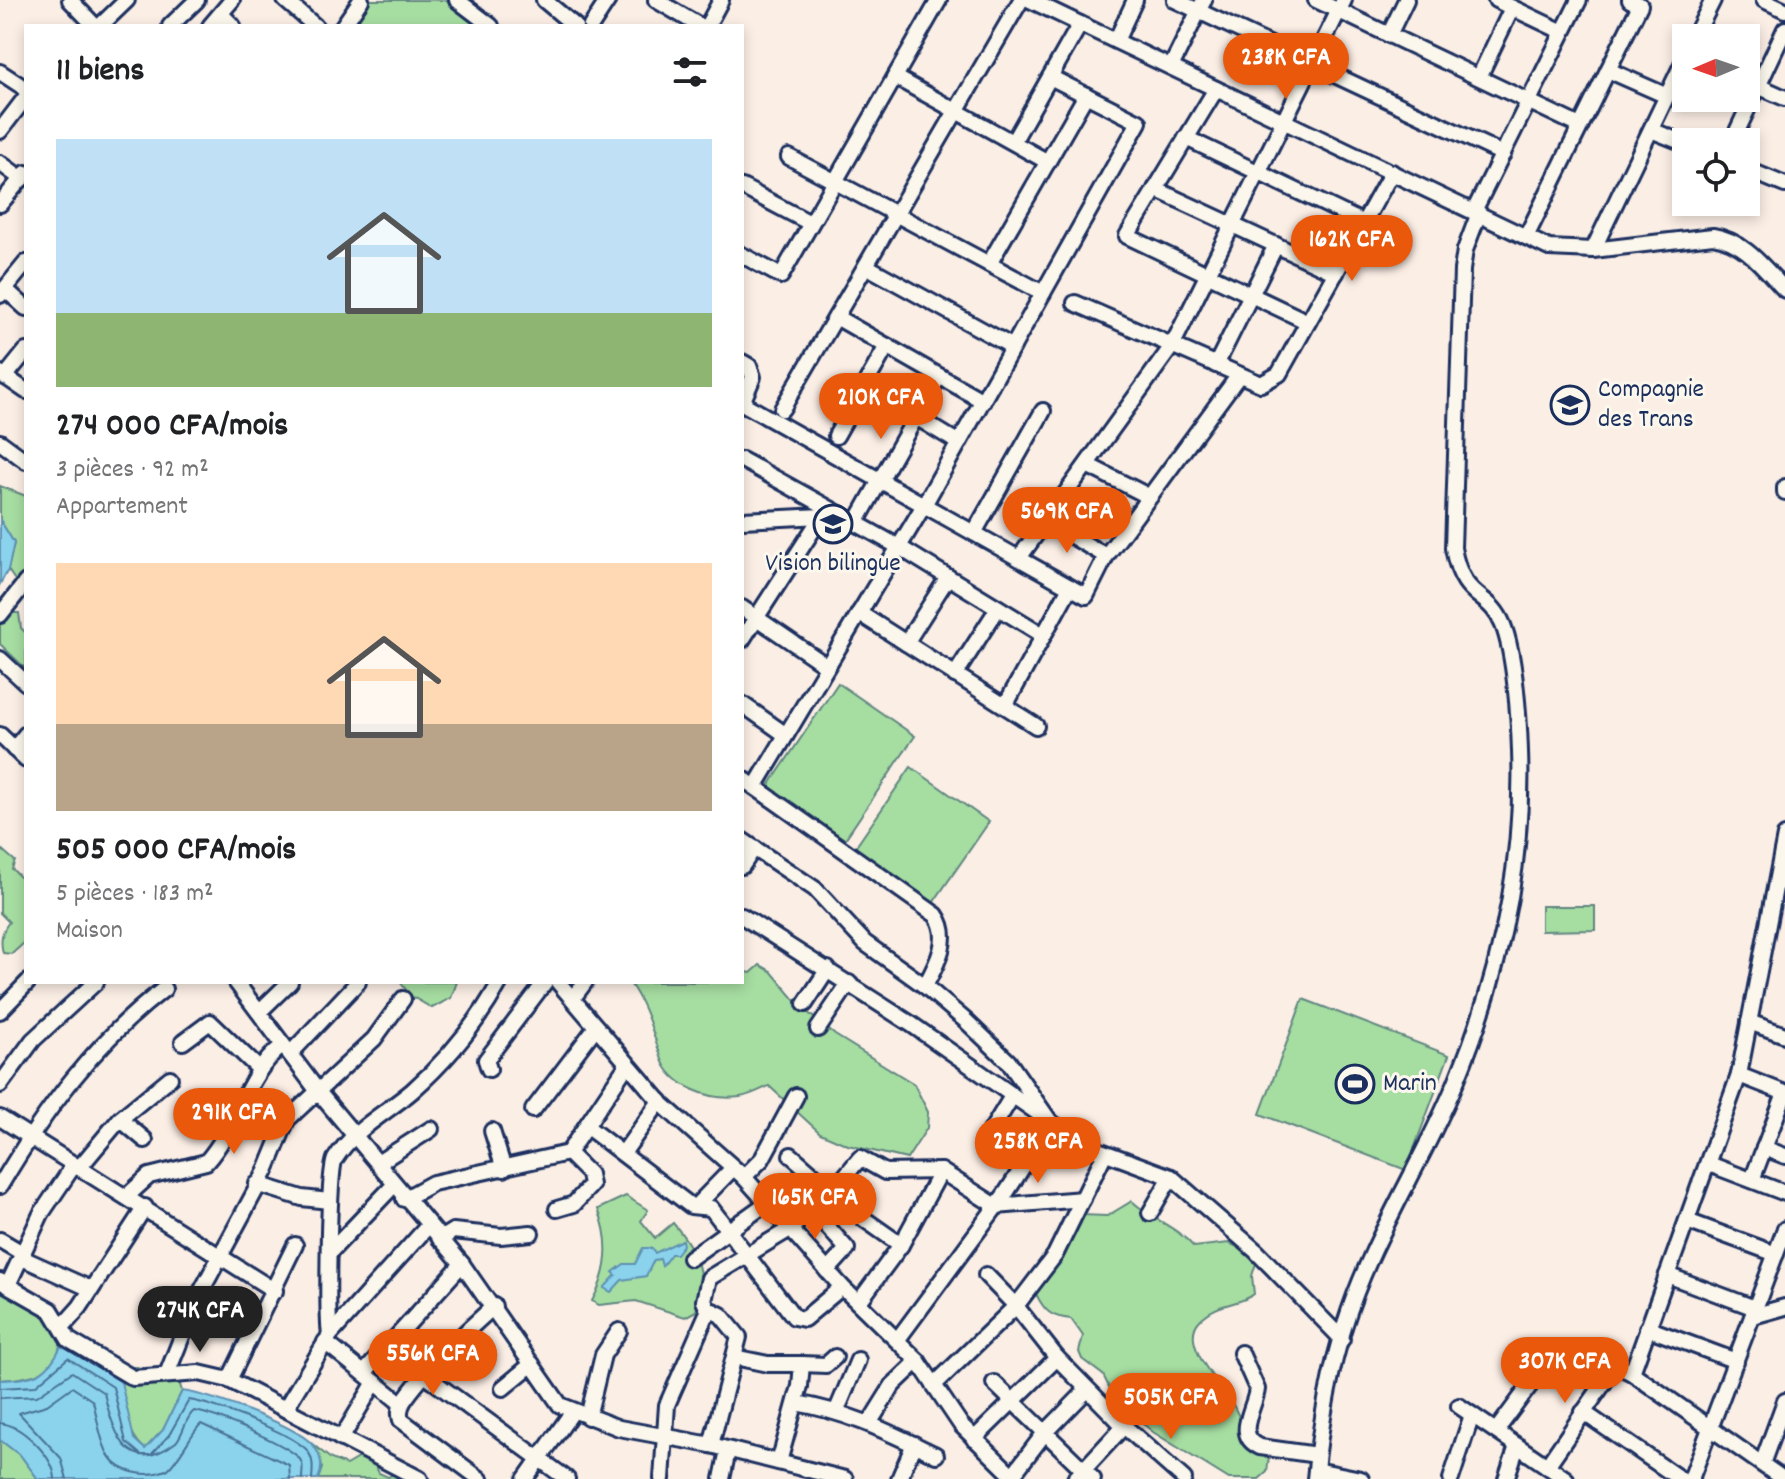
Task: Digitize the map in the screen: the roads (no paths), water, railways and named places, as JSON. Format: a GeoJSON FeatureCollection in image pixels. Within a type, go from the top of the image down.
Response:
{"type":"FeatureCollection","features":[{"type":"Feature","properties":{"kind":"street"},"geometry":{"type":"LineString","coordinates":[[70,0],[95,24]]}},
{"type":"Feature","properties":{"kind":"street"},"geometry":{"type":"LineString","coordinates":[[99,24],[127,0]]}},
{"type":"Feature","properties":{"kind":"street"},"geometry":{"type":"LineString","coordinates":[[172,24],[197,0]]}},
{"type":"Feature","properties":{"kind":"street"},"geometry":{"type":"LineString","coordinates":[[212,24],[232,0]]}},
{"type":"Feature","properties":{"kind":"street"},"geometry":{"type":"LineString","coordinates":[[285,0],[313,24]]}},
{"type":"Feature","properties":{"kind":"street"},"geometry":{"type":"LineString","coordinates":[[344,24],[361,0]]}},
{"type":"Feature","properties":{"kind":"street"},"geometry":{"type":"LineString","coordinates":[[457,0],[483,23]]}},
{"type":"Feature","properties":{"kind":"street"},"geometry":{"type":"LineString","coordinates":[[544,0],[573,24]]}},
{"type":"Feature","properties":{"kind":"street"},"geometry":{"type":"LineString","coordinates":[[593,24],[608,0]]}},
{"type":"Feature","properties":{"kind":"street"},"geometry":{"type":"LineString","coordinates":[[656,0],[697,24]]}},
{"type":"Feature","properties":{"kind":"street"},"geometry":{"type":"LineString","coordinates":[[708,24],[721,0]]}},
{"type":"Feature","properties":{"kind":"street"},"geometry":{"type":"LineString","coordinates":[[744,256],[781,276],[939,0]]}},
{"type":"Feature","properties":{"kind":"street"},"geometry":{"type":"LineString","coordinates":[[782,409],[1021,0]]}},
{"type":"Feature","properties":{"kind":"street"},"geometry":{"type":"LineString","coordinates":[[1030,0],[1549,248],[1593,250],[1713,236],[1725,238],[1739,244],[1785,290]]}},
{"type":"Feature","properties":{"kind":"street"},"geometry":{"type":"LineString","coordinates":[[1116,41],[1135,0]]}},
{"type":"Feature","properties":{"kind":"street"},"geometry":{"type":"LineString","coordinates":[[1175,0],[1201,5],[1312,64],[1503,154]]}},
{"type":"Feature","properties":{"kind":"street"},"geometry":{"type":"LineString","coordinates":[[1316,0],[1341,5],[1389,35],[1580,126]]}},
{"type":"Feature","properties":{"kind":"street"},"geometry":{"type":"LineString","coordinates":[[1389,35],[1406,0]]}},
{"type":"Feature","properties":{"kind":"street"},"geometry":{"type":"LineString","coordinates":[[1496,0],[1563,32]]}},
{"type":"Feature","properties":{"kind":"street"},"geometry":{"type":"LineString","coordinates":[[1316,1468],[1342,1339],[1368,1267],[1461,1070],[1498,962],[1512,884],[1520,751],[1504,627],[1494,608],[1481,601],[1457,573],[1453,548],[1462,270],[1476,212],[1579,0]]}},
{"type":"Feature","properties":{"kind":"street"},"geometry":{"type":"LineString","coordinates":[[1526,237],[1640,5],[1630,0]]}},
{"type":"Feature","properties":{"kind":"street"},"geometry":{"type":"LineString","coordinates":[[1701,24],[1713,0]]}},
{"type":"Feature","properties":{"kind":"street"},"geometry":{"type":"LineString","coordinates":[[1764,0],[1785,10]]}},
{"type":"Feature","properties":{"kind":"street"},"geometry":{"type":"LineString","coordinates":[[1171,67],[1201,5]]}},
{"type":"Feature","properties":{"kind":"street"},"geometry":{"type":"LineString","coordinates":[[1019,558],[1172,346],[1341,5]]}},
{"type":"Feature","properties":{"kind":"street"},"geometry":{"type":"LineString","coordinates":[[1479,77],[1512,8]]}},
{"type":"Feature","properties":{"kind":"street"},"geometry":{"type":"LineString","coordinates":[[221,14],[231,24]]}},
{"type":"Feature","properties":{"kind":"street"},"geometry":{"type":"LineString","coordinates":[[1013,142],[1080,24]]}},
{"type":"Feature","properties":{"kind":"street"},"geometry":{"type":"LineString","coordinates":[[1760,82],[1785,29]]}},
{"type":"Feature","properties":{"kind":"street"},"geometry":{"type":"LineString","coordinates":[[1608,70],[1667,96]]}},
{"type":"Feature","properties":{"kind":"street"},"geometry":{"type":"LineString","coordinates":[[895,77],[1048,162]]}},
{"type":"Feature","properties":{"kind":"street"},"geometry":{"type":"LineString","coordinates":[[925,986],[937,964],[944,935],[936,915],[748,783],[786,735],[924,505],[1139,122],[1050,77]]}},
{"type":"Feature","properties":{"kind":"street"},"geometry":{"type":"LineString","coordinates":[[2,78],[24,88]]}},
{"type":"Feature","properties":{"kind":"street"},"geometry":{"type":"LineString","coordinates":[[1593,250],[1672,85]]}},
{"type":"Feature","properties":{"kind":"street"},"geometry":{"type":"LineString","coordinates":[[1760,87],[1785,98]]}},
{"type":"Feature","properties":{"kind":"street"},"geometry":{"type":"LineString","coordinates":[[1216,89],[1127,236],[1308,322]]}},
{"type":"Feature","properties":{"kind":"street"},"geometry":{"type":"LineString","coordinates":[[989,264],[1086,95]]}},
{"type":"Feature","properties":{"kind":"street"},"geometry":{"type":"LineString","coordinates":[[0,131],[24,100]]}},
{"type":"Feature","properties":{"kind":"street"},"geometry":{"type":"LineString","coordinates":[[1651,130],[1672,138]]}},
{"type":"Feature","properties":{"kind":"street"},"geometry":{"type":"LineString","coordinates":[[1186,138],[1364,223]]}},
{"type":"Feature","properties":{"kind":"street"},"geometry":{"type":"LineString","coordinates":[[789,157],[1043,293]]}},
{"type":"Feature","properties":{"kind":"street"},"geometry":{"type":"LineString","coordinates":[[0,163],[24,176],[0,204]]}},
{"type":"Feature","properties":{"kind":"street"},"geometry":{"type":"LineString","coordinates":[[1075,303],[1261,384],[1279,374],[1392,172]]}},
{"type":"Feature","properties":{"kind":"street"},"geometry":{"type":"LineString","coordinates":[[1760,175],[1785,185]]}},
{"type":"Feature","properties":{"kind":"street"},"geometry":{"type":"LineString","coordinates":[[744,188],[810,223]]}},
{"type":"Feature","properties":{"kind":"street"},"geometry":{"type":"LineString","coordinates":[[1155,189],[1336,273]]}},
{"type":"Feature","properties":{"kind":"street"},"geometry":{"type":"LineString","coordinates":[[1216,365],[1276,245]]}},
{"type":"Feature","properties":{"kind":"street"},"geometry":{"type":"LineString","coordinates":[[24,265],[2,292],[24,307]]}},
{"type":"Feature","properties":{"kind":"street"},"geometry":{"type":"LineString","coordinates":[[866,266],[1013,347]]}},
{"type":"Feature","properties":{"kind":"street"},"geometry":{"type":"LineString","coordinates":[[836,317],[983,401]]}},
{"type":"Feature","properties":{"kind":"street"},"geometry":{"type":"LineString","coordinates":[[836,436],[887,346]]}},
{"type":"Feature","properties":{"kind":"street"},"geometry":{"type":"LineString","coordinates":[[24,353],[2,375],[24,390]]}},
{"type":"Feature","properties":{"kind":"street"},"geometry":{"type":"LineString","coordinates":[[744,364],[753,371],[744,398]]}},
{"type":"Feature","properties":{"kind":"street"},"geometry":{"type":"LineString","coordinates":[[744,404],[1086,596],[1106,556],[1239,375]]}},
{"type":"Feature","properties":{"kind":"street"},"geometry":{"type":"LineString","coordinates":[[856,523],[939,376]]}},
{"type":"Feature","properties":{"kind":"street"},"geometry":{"type":"LineString","coordinates":[[974,533],[1043,411]]}},
{"type":"Feature","properties":{"kind":"street"},"geometry":{"type":"LineString","coordinates":[[916,417],[959,443]]}},
{"type":"Feature","properties":{"kind":"street"},"geometry":{"type":"LineString","coordinates":[[0,442],[24,460]]}},
{"type":"Feature","properties":{"kind":"street"},"geometry":{"type":"LineString","coordinates":[[744,461],[824,512],[856,523],[899,547],[1043,635]]}},
{"type":"Feature","properties":{"kind":"street"},"geometry":{"type":"LineString","coordinates":[[1087,465],[1150,497]]}},
{"type":"Feature","properties":{"kind":"street"},"geometry":{"type":"LineString","coordinates":[[744,521],[824,512]]}},
{"type":"Feature","properties":{"kind":"street"},"geometry":{"type":"LineString","coordinates":[[744,636],[824,512]]}},
{"type":"Feature","properties":{"kind":"street"},"geometry":{"type":"LineString","coordinates":[[1046,521],[1106,556]]}},
{"type":"Feature","properties":{"kind":"street"},"geometry":{"type":"LineString","coordinates":[[906,643],[948,577]]}},
{"type":"Feature","properties":{"kind":"street"},"geometry":{"type":"LineString","coordinates":[[0,615],[24,585]]}},
{"type":"Feature","properties":{"kind":"street"},"geometry":{"type":"LineString","coordinates":[[1005,706],[1070,587]]}},
{"type":"Feature","properties":{"kind":"street"},"geometry":{"type":"LineString","coordinates":[[955,675],[998,608]]}},
{"type":"Feature","properties":{"kind":"street"},"geometry":{"type":"LineString","coordinates":[[744,609],[827,666]]}},
{"type":"Feature","properties":{"kind":"street"},"geometry":{"type":"LineString","coordinates":[[859,613],[1036,726]]}},
{"type":"Feature","properties":{"kind":"street"},"geometry":{"type":"LineString","coordinates":[[0,659],[24,681]]}},
{"type":"Feature","properties":{"kind":"street"},"geometry":{"type":"LineString","coordinates":[[744,705],[786,735]]}},
{"type":"Feature","properties":{"kind":"street"},"geometry":{"type":"LineString","coordinates":[[0,735],[24,758]]}},
{"type":"Feature","properties":{"kind":"street"},"geometry":{"type":"LineString","coordinates":[[14,749],[24,736]]}},
{"type":"Feature","properties":{"kind":"street"},"geometry":{"type":"LineString","coordinates":[[1632,1373],[1739,1075],[1779,891],[1785,836]]}},
{"type":"Feature","properties":{"kind":"street"},"geometry":{"type":"LineString","coordinates":[[748,844],[815,889],[865,943],[925,986],[995,1047],[1041,1104],[1051,1123]]}},
{"type":"Feature","properties":{"kind":"street"},"geometry":{"type":"LineString","coordinates":[[744,917],[849,983],[1011,1098],[1082,1144],[1171,1177],[1256,1251],[1342,1339]]}},
{"type":"Feature","properties":{"kind":"street"},"geometry":{"type":"LineString","coordinates":[[805,1004],[828,969]]}},
{"type":"Feature","properties":{"kind":"street"},"geometry":{"type":"LineString","coordinates":[[818,1029],[849,983]]}},
{"type":"Feature","properties":{"kind":"street"},"geometry":{"type":"LineString","coordinates":[[0,1011],[26,984]]}},
{"type":"Feature","properties":{"kind":"street"},"geometry":{"type":"LineString","coordinates":[[0,1085],[33,1040],[94,984]]}},
{"type":"Feature","properties":{"kind":"street"},"geometry":{"type":"LineString","coordinates":[[238,984],[320,1094],[356,1134],[404,1199],[462,1264],[494,1306],[553,1399],[580,1414],[663,1438],[711,1445],[779,1462],[794,1472],[845,1479]]}},
{"type":"Feature","properties":{"kind":"street"},"geometry":{"type":"LineString","coordinates":[[259,1012],[288,984]]}},
{"type":"Feature","properties":{"kind":"street"},"geometry":{"type":"LineString","coordinates":[[127,1196],[149,1176],[162,1170],[194,1167],[206,1162],[239,1111],[258,1068],[286,1050],[356,984]]}},
{"type":"Feature","properties":{"kind":"street"},"geometry":{"type":"LineString","coordinates":[[402,1404],[369,1378],[328,1338],[329,1201],[334,1160],[356,1134],[412,1091],[445,1058],[499,984]]}},
{"type":"Feature","properties":{"kind":"street"},"geometry":{"type":"LineString","coordinates":[[489,1069],[486,1060],[543,984]]}},
{"type":"Feature","properties":{"kind":"street"},"geometry":{"type":"LineString","coordinates":[[560,984],[660,1101],[738,1173],[842,1287],[898,1339],[918,1361],[974,1439],[1014,1478],[1044,1434],[1087,1390]]}},
{"type":"Feature","properties":{"kind":"street"},"geometry":{"type":"LineString","coordinates":[[573,998],[584,984]]}},
{"type":"Feature","properties":{"kind":"street"},"geometry":{"type":"LineString","coordinates":[[0,1186],[29,1136],[112,1032],[164,989]]}},
{"type":"Feature","properties":{"kind":"street"},"geometry":{"type":"LineString","coordinates":[[167,1374],[196,1301],[287,1120],[320,1094],[374,1039],[403,999]]}},
{"type":"Feature","properties":{"kind":"street"},"geometry":{"type":"LineString","coordinates":[[183,1042],[210,1022],[258,1068]]}},
{"type":"Feature","properties":{"kind":"street"},"geometry":{"type":"LineString","coordinates":[[1749,1022],[1785,1035]]}},
{"type":"Feature","properties":{"kind":"street"},"geometry":{"type":"LineString","coordinates":[[533,1110],[596,1027]]}},
{"type":"Feature","properties":{"kind":"street"},"geometry":{"type":"LineString","coordinates":[[404,1199],[433,1183],[568,1153],[627,1065]]}},
{"type":"Feature","properties":{"kind":"street"},"geometry":{"type":"LineString","coordinates":[[1739,1075],[1785,1093],[1752,1180]]}},
{"type":"Feature","properties":{"kind":"street"},"geometry":{"type":"LineString","coordinates":[[170,1078],[120,1119],[76,1166],[41,1214],[23,1256],[4,1283],[51,1310],[69,1340],[133,1378],[199,1373],[229,1380],[420,1479]]}},
{"type":"Feature","properties":{"kind":"street"},"geometry":{"type":"LineString","coordinates":[[586,1126],[691,1206],[762,1159],[796,1096]]}},
{"type":"Feature","properties":{"kind":"street"},"geometry":{"type":"LineString","coordinates":[[986,1139],[1011,1098]]}},
{"type":"Feature","properties":{"kind":"street"},"geometry":{"type":"LineString","coordinates":[[624,1152],[660,1101]]}},
{"type":"Feature","properties":{"kind":"street"},"geometry":{"type":"LineString","coordinates":[[0,1118],[275,1291]]}},
{"type":"Feature","properties":{"kind":"street"},"geometry":{"type":"LineString","coordinates":[[120,1119],[145,1140]]}},
{"type":"Feature","properties":{"kind":"street"},"geometry":{"type":"LineString","coordinates":[[898,1339],[996,1206],[1051,1123]]}},
{"type":"Feature","properties":{"kind":"street"},"geometry":{"type":"LineString","coordinates":[[378,1163],[431,1129]]}},
{"type":"Feature","properties":{"kind":"street"},"geometry":{"type":"LineString","coordinates":[[492,1131],[504,1169]]}},
{"type":"Feature","properties":{"kind":"street"},"geometry":{"type":"LineString","coordinates":[[1764,1148],[1785,1156]]}},
{"type":"Feature","properties":{"kind":"street"},"geometry":{"type":"LineString","coordinates":[[557,1209],[574,1204],[591,1185],[589,1174],[568,1153]]}},
{"type":"Feature","properties":{"kind":"street"},"geometry":{"type":"LineString","coordinates":[[934,1385],[1016,1306],[1055,1255],[1090,1178],[1105,1153]]}},
{"type":"Feature","properties":{"kind":"street"},"geometry":{"type":"LineString","coordinates":[[791,1155],[832,1192],[901,1245]]}},
{"type":"Feature","properties":{"kind":"street"},"geometry":{"type":"LineString","coordinates":[[709,1312],[704,1301],[709,1278],[745,1253],[790,1229],[832,1192],[860,1158],[864,1157],[885,1172],[941,1171],[996,1206],[1083,1199]]}},
{"type":"Feature","properties":{"kind":"street"},"geometry":{"type":"LineString","coordinates":[[1709,1164],[1785,1193]]}},
{"type":"Feature","properties":{"kind":"street"},"geometry":{"type":"LineString","coordinates":[[859,1302],[901,1245],[941,1171]]}},
{"type":"Feature","properties":{"kind":"street"},"geometry":{"type":"LineString","coordinates":[[1150,1213],[1171,1177]]}},
{"type":"Feature","properties":{"kind":"street"},"geometry":{"type":"LineString","coordinates":[[257,1184],[302,1198],[329,1201]]}},
{"type":"Feature","properties":{"kind":"street"},"geometry":{"type":"LineString","coordinates":[[330,1252],[394,1185]]}},
{"type":"Feature","properties":{"kind":"street"},"geometry":{"type":"LineString","coordinates":[[690,1258],[767,1203]]}},
{"type":"Feature","properties":{"kind":"street"},"geometry":{"type":"LineString","coordinates":[[698,1204],[711,1208],[799,1319],[804,1319],[842,1287]]}},
{"type":"Feature","properties":{"kind":"street"},"geometry":{"type":"LineString","coordinates":[[63,1326],[145,1207]]}},
{"type":"Feature","properties":{"kind":"street"},"geometry":{"type":"LineString","coordinates":[[813,1210],[847,1249],[827,1271]]}},
{"type":"Feature","properties":{"kind":"street"},"geometry":{"type":"LineString","coordinates":[[1687,1221],[1782,1241],[1691,1479]]}},
{"type":"Feature","properties":{"kind":"street"},"geometry":{"type":"LineString","coordinates":[[285,1409],[328,1338],[428,1226]]}},
{"type":"Feature","properties":{"kind":"street"},"geometry":{"type":"LineString","coordinates":[[440,1239],[453,1231],[501,1236],[531,1233]]}},
{"type":"Feature","properties":{"kind":"street"},"geometry":{"type":"LineString","coordinates":[[0,1240],[23,1256],[91,1289]]}},
{"type":"Feature","properties":{"kind":"street"},"geometry":{"type":"LineString","coordinates":[[229,1380],[295,1245]]}},
{"type":"Feature","properties":{"kind":"street"},"geometry":{"type":"LineString","coordinates":[[341,1439],[369,1378],[462,1264]]}},
{"type":"Feature","properties":{"kind":"street"},"geometry":{"type":"LineString","coordinates":[[986,1275],[1087,1390],[1124,1426],[1183,1474],[1184,1479]]}},
{"type":"Feature","properties":{"kind":"street"},"geometry":{"type":"LineString","coordinates":[[1667,1275],[1754,1312],[1785,1307]]}},
{"type":"Feature","properties":{"kind":"street"},"geometry":{"type":"LineString","coordinates":[[480,1479],[401,1420],[402,1404],[494,1306]]}},
{"type":"Feature","properties":{"kind":"street"},"geometry":{"type":"LineString","coordinates":[[709,1312],[717,1312],[737,1331],[734,1357],[711,1445]]}},
{"type":"Feature","properties":{"kind":"street"},"geometry":{"type":"LineString","coordinates":[[662,1479],[667,1405],[709,1312]]}},
{"type":"Feature","properties":{"kind":"street"},"geometry":{"type":"LineString","coordinates":[[1647,1328],[1736,1361]]}},
{"type":"Feature","properties":{"kind":"street"},"geometry":{"type":"LineString","coordinates":[[525,1479],[537,1458],[580,1414],[603,1355],[619,1331]]}},
{"type":"Feature","properties":{"kind":"street"},"geometry":{"type":"LineString","coordinates":[[1241,1353],[1257,1389],[1246,1427],[1252,1443],[1316,1468],[1361,1479]]}},
{"type":"Feature","properties":{"kind":"street"},"geometry":{"type":"LineString","coordinates":[[734,1357],[768,1364],[826,1365],[835,1357]]}},
{"type":"Feature","properties":{"kind":"street"},"geometry":{"type":"LineString","coordinates":[[1496,1431],[1551,1357],[1616,1365],[1632,1373],[1783,1479]]}},
{"type":"Feature","properties":{"kind":"street"},"geometry":{"type":"LineString","coordinates":[[974,1439],[1057,1358]]}},
{"type":"Feature","properties":{"kind":"street"},"geometry":{"type":"LineString","coordinates":[[837,1410],[858,1360]]}},
{"type":"Feature","properties":{"kind":"street"},"geometry":{"type":"LineString","coordinates":[[870,1422],[893,1385],[918,1361]]}},
{"type":"Feature","properties":{"kind":"street"},"geometry":{"type":"LineString","coordinates":[[503,1388],[532,1364]]}},
{"type":"Feature","properties":{"kind":"street"},"geometry":{"type":"LineString","coordinates":[[779,1462],[796,1403],[802,1364]]}},
{"type":"Feature","properties":{"kind":"street"},"geometry":{"type":"LineString","coordinates":[[1547,1466],[1616,1365]]}},
{"type":"Feature","properties":{"kind":"street"},"geometry":{"type":"LineString","coordinates":[[426,1376],[567,1479]]}},
{"type":"Feature","properties":{"kind":"street"},"geometry":{"type":"LineString","coordinates":[[994,1383],[1083,1476],[1124,1426]]}},
{"type":"Feature","properties":{"kind":"street"},"geometry":{"type":"LineString","coordinates":[[1762,1464],[1785,1401]]}},
{"type":"Feature","properties":{"kind":"street"},"geometry":{"type":"LineString","coordinates":[[796,1403],[837,1410],[870,1422],[936,1455]]}},
{"type":"Feature","properties":{"kind":"street"},"geometry":{"type":"LineString","coordinates":[[1459,1406],[1562,1478]]}},
{"type":"Feature","properties":{"kind":"street"},"geometry":{"type":"LineString","coordinates":[[1583,1412],[1680,1479]]}},
{"type":"Feature","properties":{"kind":"street"},"geometry":{"type":"LineString","coordinates":[[1451,1479],[1472,1415]]}},
{"type":"Feature","properties":{"kind":"street"},"geometry":{"type":"LineString","coordinates":[[899,1479],[914,1444]]}},
{"type":"Feature","properties":{"kind":"street"},"geometry":{"type":"LineString","coordinates":[[1506,1479],[1517,1446]]}},
{"type":"Feature","properties":{"kind":"street"},"geometry":{"type":"LineString","coordinates":[[722,1479],[728,1450]]}},
{"type":"Feature","properties":{"kind":"water"},"geometry":{"type":"Polygon","coordinates":[[[0,520],[14,543],[8,570],[0,584],[0,520]]]}},
{"type":"Feature","properties":{"kind":"water"},"geometry":{"type":"Polygon","coordinates":[[[682,1240],[683,1245],[662,1266],[660,1259],[654,1260],[646,1276],[622,1280],[611,1292],[604,1288],[616,1275],[613,1272],[624,1264],[635,1264],[643,1248],[652,1248],[655,1253],[682,1240]]]}},
{"type":"Feature","properties":{"kind":"water"},"geometry":{"type":"Polygon","coordinates":[[[62,1344],[121,1382],[134,1439],[145,1449],[163,1430],[182,1391],[250,1412],[302,1436],[318,1452],[321,1470],[318,1479],[38,1479],[21,1456],[0,1440],[0,1380],[38,1374],[51,1363],[62,1344]]]}},
{"type":"Feature","properties":{"kind":"place","name":"Compagnie des Trans"},"geometry":{"type":"Point","coordinates":[1570,405]}},
{"type":"Feature","properties":{"kind":"place","name":"Vision bilingue"},"geometry":{"type":"Point","coordinates":[833,524]}},
{"type":"Feature","properties":{"kind":"place","name":"Marin"},"geometry":{"type":"Point","coordinates":[1355,1084]}}]}
